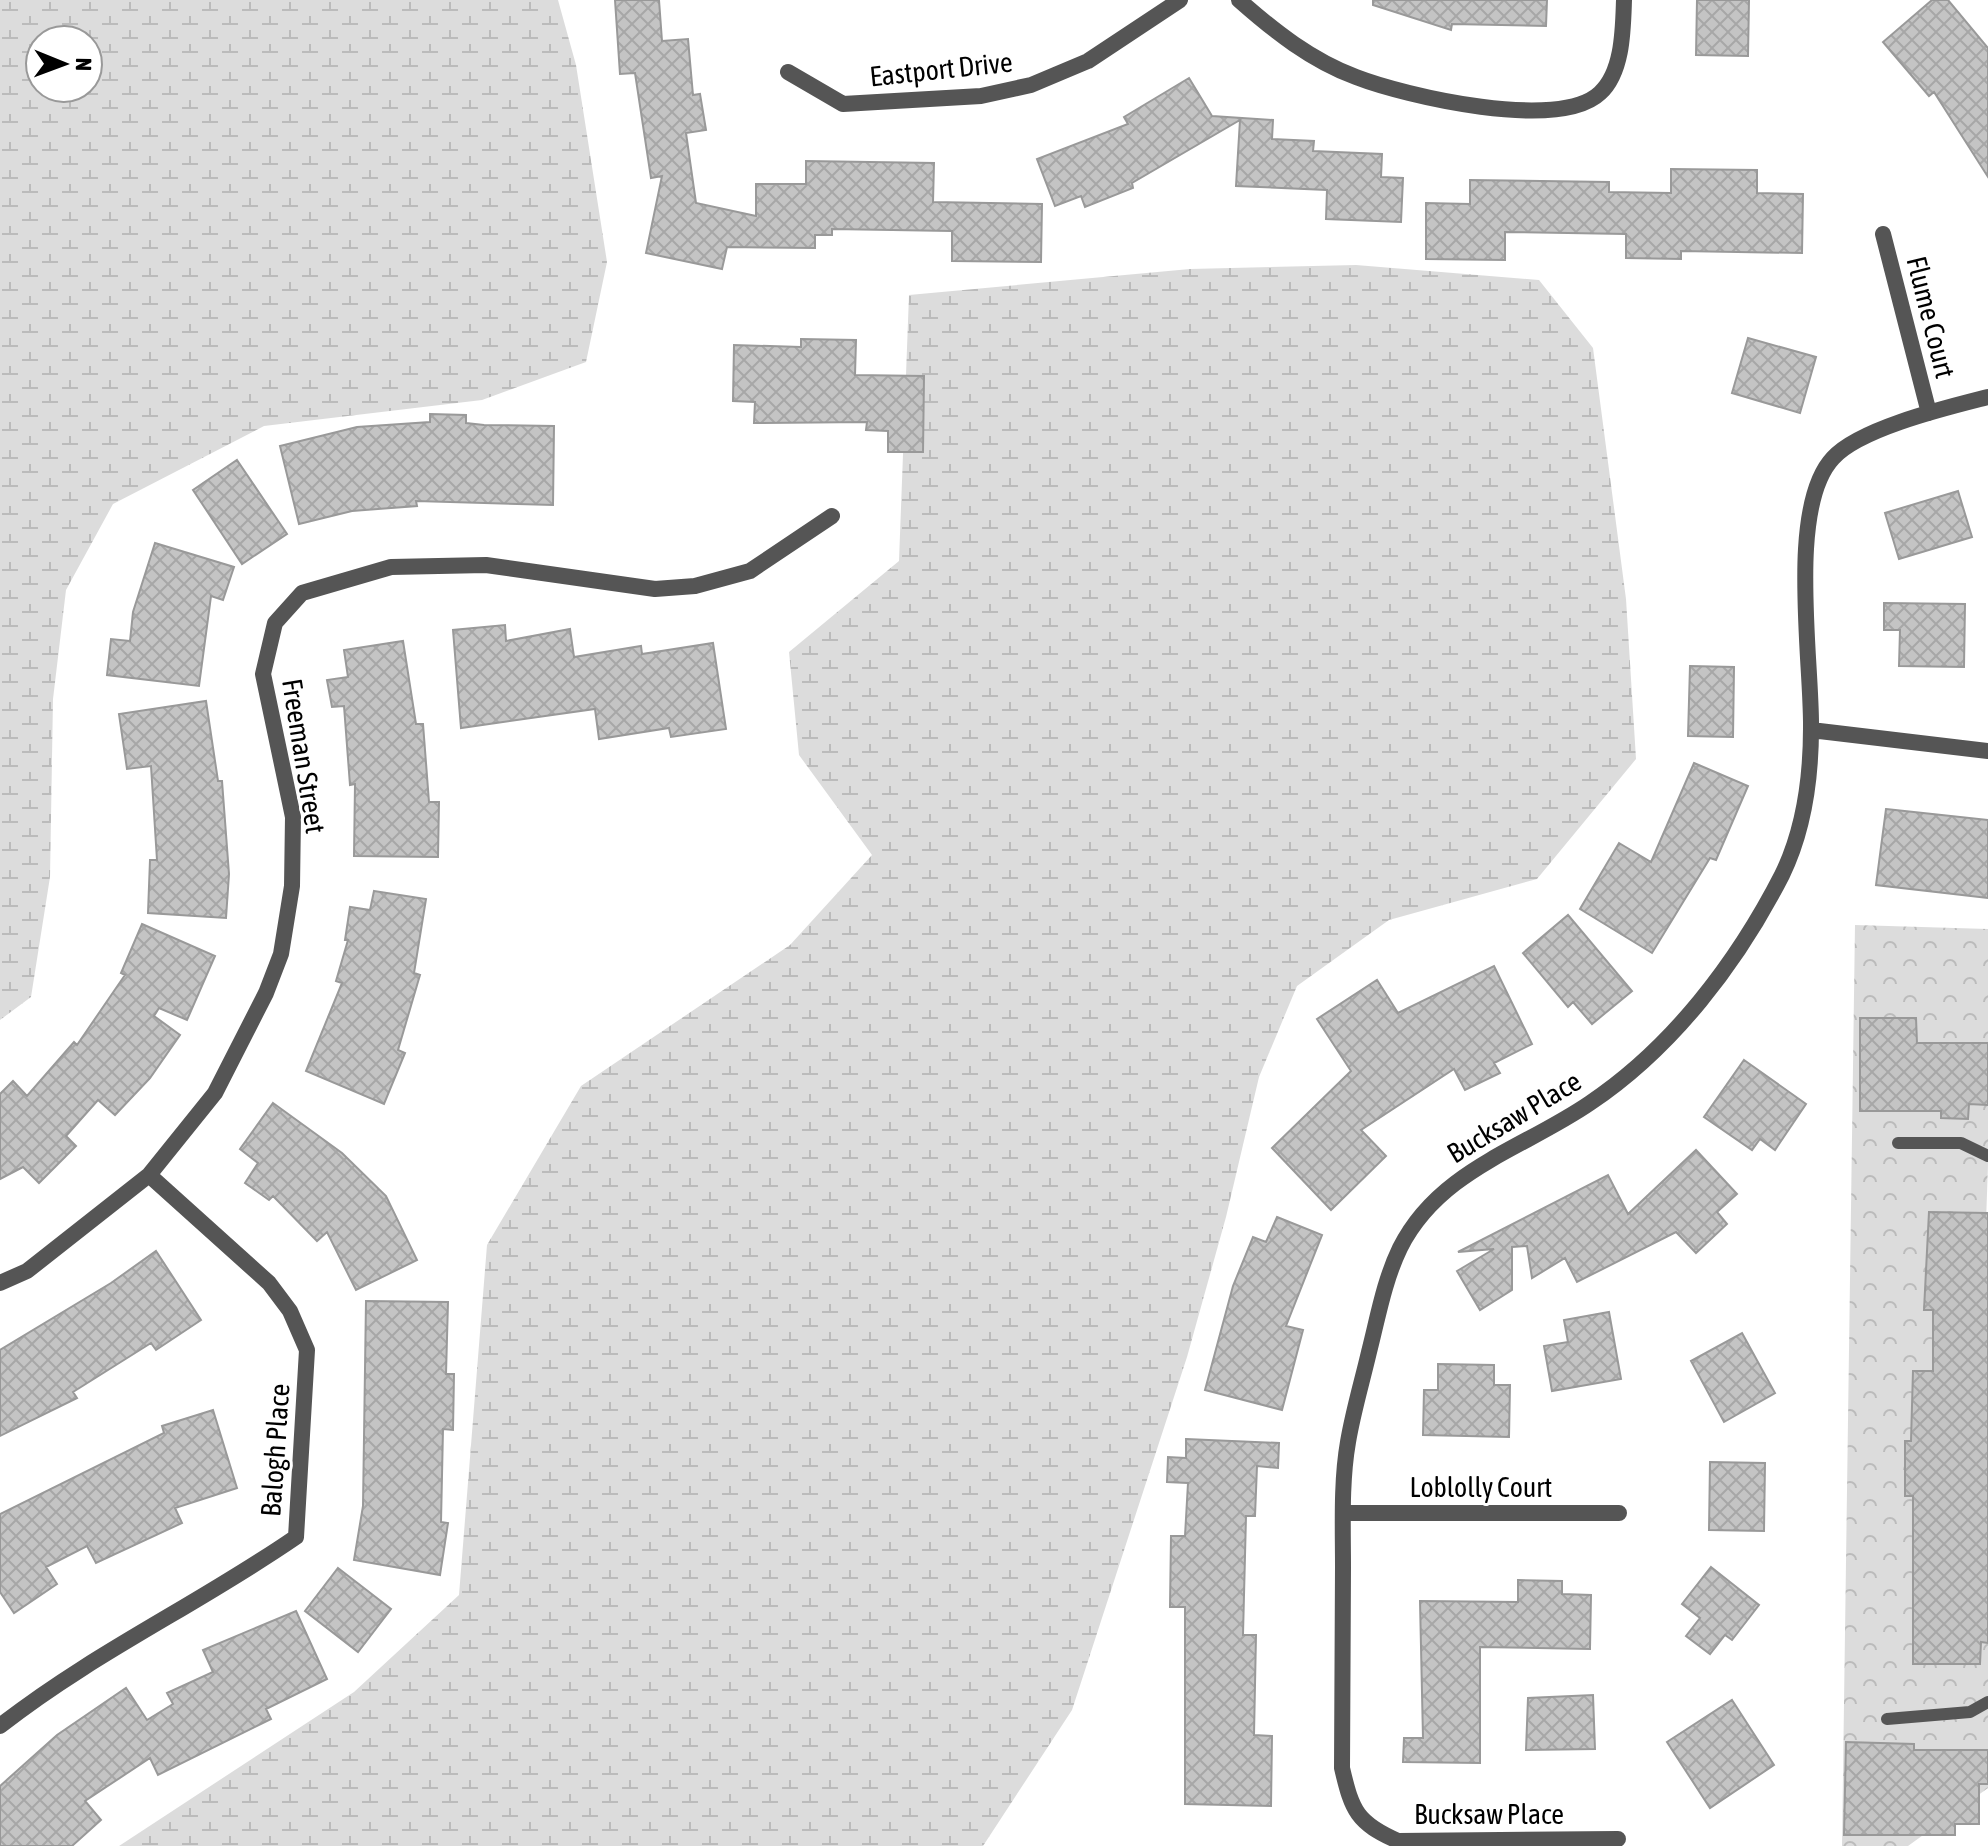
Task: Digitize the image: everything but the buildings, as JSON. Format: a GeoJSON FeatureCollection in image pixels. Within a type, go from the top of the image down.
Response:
{"type":"FeatureCollection","features":[{"type":"Feature","properties":{"kind":"street","name":"Eastport Drive"},"geometry":{"type":"LineString","coordinates":[[788,72],[843,104],[981,96],[1031,85],[1088,61],[1180,0]]}},
{"type":"Feature","properties":{"kind":"street"},"geometry":{"type":"LineString","coordinates":[[1239,0],[1283,39],[1356,77],[1444,99],[1527,113],[1569,109],[1600,93],[1617,58],[1624,0]]}},
{"type":"Feature","properties":{"kind":"street","name":"Flume Court"},"geometry":{"type":"LineString","coordinates":[[1883,234],[1929,413]]}},
{"type":"Feature","properties":{"kind":"street","name":"Bucksaw Place"},"geometry":{"type":"LineString","coordinates":[[1618,1839],[1398,1841],[1372,1830],[1352,1808],[1342,1768],[1344,1513],[1348,1443],[1384,1288],[1401,1246],[1426,1207],[1464,1175],[1588,1105],[1640,1066],[1676,1032],[1751,930],[1784,872],[1804,814],[1811,730],[1806,531],[1816,486],[1834,456],[1865,437],[1929,413],[1988,397]]}},
{"type":"Feature","properties":{"kind":"street","name":"Freeman Street"},"geometry":{"type":"LineString","coordinates":[[0,1283],[27,1271],[149,1175],[215,1093],[250,1027],[281,954],[292,886],[293,817],[263,674],[275,623],[302,593],[391,567],[422,566],[486,565],[655,589],[695,586],[750,571],[832,516]]}},
{"type":"Feature","properties":{"kind":"street"},"geometry":{"type":"LineString","coordinates":[[1811,730],[1988,751]]}},
{"type":"Feature","properties":{"kind":"street","name":"Balogh Place"},"geometry":{"type":"LineString","coordinates":[[0,1726],[47,1690],[159,1619],[232,1581],[296,1537],[307,1350],[290,1311],[269,1283],[149,1175]]}},
{"type":"Feature","properties":{"kind":"street","name":"Loblolly Court"},"geometry":{"type":"LineString","coordinates":[[1344,1513],[1619,1513]]}},
{"type":"Feature","properties":{"kind":"lane"},"geometry":{"type":"LineString","coordinates":[[1898,1143],[1961,1143],[1988,1156]]}},
{"type":"Feature","properties":{"kind":"lane"},"geometry":{"type":"LineString","coordinates":[[1887,1719],[1970,1712],[1988,1702]]}},
{"type":"Feature","properties":{"kind":"green space"},"geometry":{"type":"Polygon","coordinates":[[[0,0],[558,0],[576,65],[607,262],[586,362],[482,400],[264,426],[113,504],[66,590],[53,699],[50,877],[31,997],[0,1020],[0,0]]]}},
{"type":"Feature","properties":{"kind":"green space"},"geometry":{"type":"Polygon","coordinates":[[[1356,265],[1539,280],[1593,348],[1626,599],[1636,759],[1537,879],[1389,920],[1297,986],[1259,1077],[1226,1217],[1187,1357],[1072,1710],[983,1846],[119,1846],[354,1692],[459,1595],[487,1245],[581,1086],[790,945],[872,855],[799,755],[789,652],[899,561],[909,295],[1190,269],[1356,265]]]}},
{"type":"Feature","properties":{"kind":"green space"},"geometry":{"type":"Polygon","coordinates":[[[1855,925],[1988,929],[1988,1165],[1984,1280],[1988,1400],[1988,1788],[1908,1846],[1842,1846],[1855,925]]]}}]}
